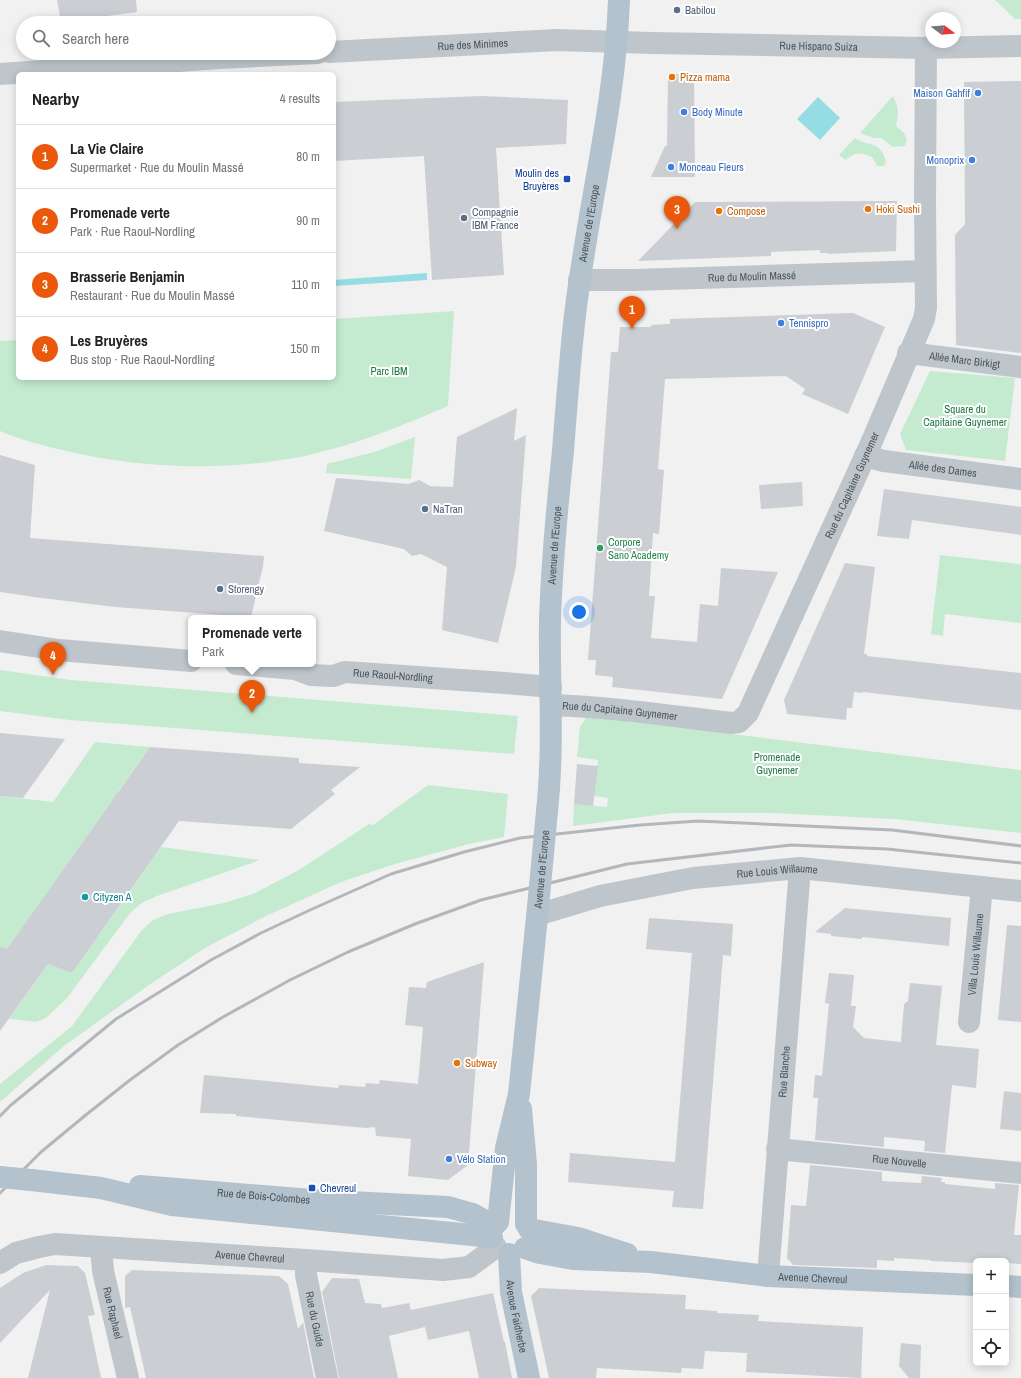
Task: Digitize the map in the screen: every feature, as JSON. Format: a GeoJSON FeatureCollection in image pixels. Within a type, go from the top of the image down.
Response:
{"type":"FeatureCollection","features":[{"type":"Feature","properties":{"kind":"main road","name":"Avenue de l'Europe"},"geometry":{"type":"LineString","coordinates":[[509,1236],[526,1164],[519,1094],[552,752],[550,617],[555,530],[579,280],[613,82],[619,0]]}},
{"type":"Feature","properties":{"kind":"main road","name":"Rue de Bois-Colombes"},"geometry":{"type":"LineString","coordinates":[[0,1177],[101,1188],[139,1186],[311,1200],[448,1208],[473,1214],[509,1236]]}},
{"type":"Feature","properties":{"kind":"main road","name":"Avenue Chevreul"},"geometry":{"type":"LineString","coordinates":[[509,1236],[540,1253],[573,1259],[651,1262],[768,1276],[973,1285]]}},
{"type":"Feature","properties":{"kind":"main road","name":"Avenue Faidherbe"},"geometry":{"type":"LineString","coordinates":[[509,1236],[511,1292],[529,1378]]}},
{"type":"Feature","properties":{"kind":"main road"},"geometry":{"type":"LineString","coordinates":[[1009,1286],[1021,1287]]}},
{"type":"Feature","properties":{"kind":"street","name":"Rue des Minimes"},"geometry":{"type":"LineString","coordinates":[[336,52],[557,40],[617,42]]}},
{"type":"Feature","properties":{"kind":"street","name":"Rue Hispano Suiza"},"geometry":{"type":"LineString","coordinates":[[617,42],[925,48]]}},
{"type":"Feature","properties":{"kind":"street","name":"Rue Hispano Suiza"},"geometry":{"type":"LineString","coordinates":[[961,47],[1021,46]]}},
{"type":"Feature","properties":{"kind":"street","name":"Rue du Capitaine Guynemer"},"geometry":{"type":"LineString","coordinates":[[551,696],[581,706],[654,713],[731,723],[739,722],[748,713],[865,456],[908,353],[924,319],[926,308],[926,48]]}},
{"type":"Feature","properties":{"kind":"street"},"geometry":{"type":"LineString","coordinates":[[28,72],[192,60]]}},
{"type":"Feature","properties":{"kind":"street"},"geometry":{"type":"LineString","coordinates":[[0,74],[16,73]]}},
{"type":"Feature","properties":{"kind":"street","name":"Rue du Moulin Massé"},"geometry":{"type":"LineString","coordinates":[[579,280],[634,280],[925,272]]}},
{"type":"Feature","properties":{"kind":"street","name":"Allée Marc Birkigt"},"geometry":{"type":"LineString","coordinates":[[908,353],[1021,367]]}},
{"type":"Feature","properties":{"kind":"street","name":"Allée des Dames"},"geometry":{"type":"LineString","coordinates":[[865,456],[884,461],[1021,479]]}},
{"type":"Feature","properties":{"kind":"street"},"geometry":{"type":"LineString","coordinates":[[0,641],[59,650],[188,660]]}},
{"type":"Feature","properties":{"kind":"street","name":"Rue Raoul-Nordling"},"geometry":{"type":"LineString","coordinates":[[272,667],[295,669],[311,675],[333,676],[345,672],[551,696]]}},
{"type":"Feature","properties":{"kind":"street","name":"Rue Louis Willaume"},"geometry":{"type":"LineString","coordinates":[[537,911],[600,896],[693,878],[800,868],[1021,891]]}},
{"type":"Feature","properties":{"kind":"street","name":"Rue Blanche"},"geometry":{"type":"LineString","coordinates":[[768,1276],[800,868]]}},
{"type":"Feature","properties":{"kind":"street","name":"Villa Louis Willaume"},"geometry":{"type":"LineString","coordinates":[[969,1022],[982,887]]}},
{"type":"Feature","properties":{"kind":"street","name":"Rue Nouvelle"},"geometry":{"type":"LineString","coordinates":[[778,1149],[1021,1173]]}},
{"type":"Feature","properties":{"kind":"street","name":"Avenue Chevreul"},"geometry":{"type":"LineString","coordinates":[[0,1263],[16,1253],[39,1246],[55,1244],[443,1270],[469,1267],[509,1236]]}},
{"type":"Feature","properties":{"kind":"street","name":"Rue Raphael"},"geometry":{"type":"LineString","coordinates":[[102,1247],[103,1271],[128,1378]]}},
{"type":"Feature","properties":{"kind":"street","name":"Rue du Guide"},"geometry":{"type":"LineString","coordinates":[[306,1260],[306,1275],[327,1378]]}},
{"type":"Feature","properties":{"kind":"green space"},"geometry":{"type":"Polygon","coordinates":[[[995,0],[1021,0],[1021,19],[1015,19],[995,0]]]}},
{"type":"Feature","properties":{"kind":"green space"},"geometry":{"type":"Polygon","coordinates":[[[893,96],[898,111],[896,126],[904,133],[907,139],[905,146],[893,147],[881,138],[874,138],[860,133],[893,96]]]}},
{"type":"Feature","properties":{"kind":"green space"},"geometry":{"type":"Polygon","coordinates":[[[855,138],[877,147],[883,154],[886,161],[884,166],[877,166],[872,157],[864,154],[855,154],[845,160],[839,155],[855,138]]]}},
{"type":"Feature","properties":{"kind":"green space","name":"Parc IBM"},"geometry":{"type":"Polygon","coordinates":[[[454,311],[448,406],[377,435],[332,449],[271,462],[212,466],[183,466],[124,462],[66,451],[0,431],[0,341],[16,340],[16,380],[336,380],[336,319],[454,311]]]}},
{"type":"Feature","properties":{"kind":"green space","name":"Square du Capitaine Guynemer"},"geometry":{"type":"Polygon","coordinates":[[[930,371],[1015,378],[1005,461],[906,450],[900,434],[930,371]]]}},
{"type":"Feature","properties":{"kind":"green space"},"geometry":{"type":"Polygon","coordinates":[[[415,437],[411,479],[326,473],[327,464],[374,452],[415,437]]]}},
{"type":"Feature","properties":{"kind":"green space"},"geometry":{"type":"Polygon","coordinates":[[[940,555],[1021,564],[1021,623],[945,614],[943,636],[931,634],[940,555]]]}},
{"type":"Feature","properties":{"kind":"green space"},"geometry":{"type":"Polygon","coordinates":[[[0,670],[71,680],[518,716],[514,754],[69,720],[0,711],[0,670]]]}},
{"type":"Feature","properties":{"kind":"green space","name":"Promenade Guynemer"},"geometry":{"type":"Polygon","coordinates":[[[587,716],[1021,770],[1021,833],[894,819],[771,813],[673,813],[573,826],[574,804],[607,807],[608,798],[594,796],[598,760],[577,757],[580,727],[587,716]]]}},
{"type":"Feature","properties":{"kind":"green space"},"geometry":{"type":"Polygon","coordinates":[[[95,742],[150,747],[119,790],[115,805],[111,802],[7,949],[0,946],[0,796],[53,802],[95,742]]]}},
{"type":"Feature","properties":{"kind":"green space"},"geometry":{"type":"Polygon","coordinates":[[[428,785],[508,794],[504,837],[469,844],[395,864],[341,882],[266,916],[205,948],[149,985],[64,1046],[0,1102],[0,1084],[72,1026],[142,930],[153,920],[168,914],[224,903],[253,894],[299,870],[369,824],[373,825],[428,785]]]}},
{"type":"Feature","properties":{"kind":"green space"},"geometry":{"type":"Polygon","coordinates":[[[161,847],[260,860],[157,896],[142,903],[131,912],[67,998],[46,1018],[36,1022],[9,1019],[48,964],[72,973],[161,847]]]}},
{"type":"Feature","properties":{"kind":"water"},"geometry":{"type":"Polygon","coordinates":[[[818,97],[840,118],[820,140],[797,119],[818,97]]]}},
{"type":"Feature","properties":{"kind":"water"},"geometry":{"type":"Polygon","coordinates":[[[427,273],[427,280],[336,286],[336,280],[427,273]]]}},
{"type":"Feature","properties":{"kind":"building"},"geometry":{"type":"Polygon","coordinates":[[[57,0],[136,0],[137,12],[107,16],[60,16],[57,0]]]}},
{"type":"Feature","properties":{"kind":"building"},"geometry":{"type":"Polygon","coordinates":[[[668,74],[694,74],[695,177],[651,177],[665,146],[667,146],[668,74]]]}},
{"type":"Feature","properties":{"kind":"building"},"geometry":{"type":"Polygon","coordinates":[[[1021,81],[1021,353],[956,345],[955,235],[965,224],[964,82],[1021,81]]]}},
{"type":"Feature","properties":{"kind":"building","name":"Compagnie IBM France"},"geometry":{"type":"Polygon","coordinates":[[[481,96],[568,100],[566,144],[496,148],[504,275],[432,280],[424,156],[336,161],[336,102],[481,96]]]}},
{"type":"Feature","properties":{"kind":"building"},"geometry":{"type":"Polygon","coordinates":[[[897,201],[896,251],[828,254],[820,253],[820,250],[771,252],[771,256],[638,261],[695,202],[897,201]]]}},
{"type":"Feature","properties":{"kind":"building"},"geometry":{"type":"Polygon","coordinates":[[[853,313],[885,327],[848,414],[802,394],[805,389],[786,376],[665,379],[658,469],[664,470],[659,534],[653,533],[649,596],[655,596],[651,638],[697,642],[700,604],[718,606],[721,568],[778,572],[722,699],[612,687],[613,677],[595,675],[596,660],[588,660],[611,352],[618,352],[620,327],[651,327],[651,325],[670,324],[670,319],[853,313]]]}},
{"type":"Feature","properties":{"kind":"building","name":"NaTran"},"geometry":{"type":"Polygon","coordinates":[[[517,408],[514,441],[526,435],[516,567],[498,643],[442,630],[447,567],[421,554],[412,556],[404,549],[324,531],[336,478],[409,484],[419,480],[430,486],[453,487],[457,437],[517,408]]]}},
{"type":"Feature","properties":{"kind":"building"},"geometry":{"type":"Polygon","coordinates":[[[0,455],[35,465],[30,538],[264,556],[251,615],[224,615],[115,607],[0,592],[0,455]]]}},
{"type":"Feature","properties":{"kind":"building"},"geometry":{"type":"Polygon","coordinates":[[[802,482],[803,506],[761,509],[759,485],[802,482]]]}},
{"type":"Feature","properties":{"kind":"building"},"geometry":{"type":"Polygon","coordinates":[[[884,489],[1021,507],[1021,535],[912,520],[909,539],[877,536],[884,489]]]}},
{"type":"Feature","properties":{"kind":"building"},"geometry":{"type":"Polygon","coordinates":[[[845,563],[875,567],[864,654],[867,654],[867,656],[1021,673],[1021,710],[854,692],[852,708],[847,708],[846,720],[787,714],[784,700],[845,563]]]}},
{"type":"Feature","properties":{"kind":"building"},"geometry":{"type":"Polygon","coordinates":[[[0,733],[65,739],[23,798],[0,796],[0,733]]]}},
{"type":"Feature","properties":{"kind":"building","name":"Cityzen A"},"geometry":{"type":"Polygon","coordinates":[[[150,747],[299,758],[299,763],[360,767],[331,790],[335,794],[291,829],[179,821],[72,973],[48,964],[0,1031],[0,946],[7,949],[150,747]]]}},
{"type":"Feature","properties":{"kind":"building"},"geometry":{"type":"Polygon","coordinates":[[[577,764],[598,766],[593,806],[574,804],[577,764]]]}},
{"type":"Feature","properties":{"kind":"building"},"geometry":{"type":"Polygon","coordinates":[[[845,908],[951,918],[949,946],[862,937],[862,939],[831,936],[831,934],[815,932],[845,908]]]}},
{"type":"Feature","properties":{"kind":"building"},"geometry":{"type":"Polygon","coordinates":[[[649,918],[733,924],[731,956],[723,955],[703,1209],[672,1207],[674,1191],[568,1182],[570,1153],[675,1162],[692,953],[646,949],[649,918]]]}},
{"type":"Feature","properties":{"kind":"building"},"geometry":{"type":"Polygon","coordinates":[[[1007,925],[1021,926],[1021,1022],[998,1020],[1007,925]]]}},
{"type":"Feature","properties":{"kind":"building"},"geometry":{"type":"Polygon","coordinates":[[[484,962],[468,1165],[448,1180],[408,1176],[411,1139],[376,1136],[375,1127],[366,1128],[236,1116],[236,1114],[200,1113],[204,1075],[338,1088],[339,1085],[365,1087],[366,1083],[379,1084],[380,1080],[418,1084],[423,1027],[405,1025],[409,987],[426,988],[427,982],[484,962]]]}},
{"type":"Feature","properties":{"kind":"building"},"geometry":{"type":"Polygon","coordinates":[[[829,973],[854,975],[851,1006],[856,1006],[853,1027],[864,1038],[901,1042],[904,1004],[908,1001],[910,983],[942,986],[936,1045],[979,1049],[976,1088],[952,1085],[945,1153],[924,1151],[925,1141],[884,1137],[884,1147],[815,1140],[818,1098],[813,1098],[815,1075],[822,1076],[829,1004],[825,1003],[829,973]]]}},
{"type":"Feature","properties":{"kind":"building"},"geometry":{"type":"Polygon","coordinates":[[[1004,1091],[1021,1093],[1021,1131],[1000,1129],[1004,1091]]]}},
{"type":"Feature","properties":{"kind":"building"},"geometry":{"type":"Polygon","coordinates":[[[810,1165],[882,1172],[882,1181],[921,1183],[922,1176],[942,1178],[941,1182],[945,1182],[945,1184],[995,1189],[995,1183],[1019,1185],[1014,1235],[1021,1235],[1021,1264],[1009,1263],[1009,1258],[973,1258],[973,1263],[894,1258],[894,1261],[877,1260],[877,1268],[793,1265],[787,1258],[791,1205],[806,1206],[810,1165]]]}},
{"type":"Feature","properties":{"kind":"building"},"geometry":{"type":"Polygon","coordinates":[[[46,1265],[78,1266],[85,1273],[95,1315],[88,1316],[101,1378],[28,1378],[50,1290],[0,1343],[0,1288],[23,1273],[46,1265]]]}},
{"type":"Feature","properties":{"kind":"building"},"geometry":{"type":"Polygon","coordinates":[[[132,1270],[279,1276],[288,1284],[298,1329],[303,1322],[314,1378],[146,1378],[130,1307],[125,1308],[125,1276],[132,1270]]]}},
{"type":"Feature","properties":{"kind":"building"},"geometry":{"type":"Polygon","coordinates":[[[332,1278],[359,1279],[365,1303],[381,1304],[382,1308],[409,1303],[411,1310],[493,1293],[512,1378],[479,1378],[469,1331],[428,1340],[425,1327],[389,1336],[398,1378],[339,1378],[322,1292],[332,1278]]]}},
{"type":"Feature","properties":{"kind":"building"},"geometry":{"type":"Polygon","coordinates":[[[539,1288],[686,1295],[685,1309],[717,1311],[717,1313],[759,1315],[758,1321],[863,1327],[861,1378],[746,1372],[747,1353],[705,1351],[703,1369],[682,1368],[681,1373],[597,1368],[596,1378],[549,1378],[531,1296],[539,1288]]]}},
{"type":"Feature","properties":{"kind":"building"},"geometry":{"type":"Polygon","coordinates":[[[901,1343],[921,1345],[920,1378],[909,1378],[899,1366],[901,1343]]]}},
{"type":"Feature","properties":{"kind":"railway"},"geometry":{"type":"LineString","coordinates":[[0,1116],[11,1105],[116,1019],[211,960],[261,933],[391,874],[464,852],[520,838],[640,825],[698,821],[892,830],[1021,846]]}},
{"type":"Feature","properties":{"kind":"railway"},"geometry":{"type":"LineString","coordinates":[[0,1193],[41,1152],[130,1080],[178,1045],[223,1017],[290,980],[348,952],[415,924],[481,900],[627,864],[791,845],[887,849],[1021,863]]}},
{"type":"Feature","properties":{"kind":"place","name":"Babilou"},"geometry":{"type":"Point","coordinates":[677,10]}},
{"type":"Feature","properties":{"kind":"place","name":"Pizza mama"},"geometry":{"type":"Point","coordinates":[672,77]}},
{"type":"Feature","properties":{"kind":"place","name":"Maison Gahfif"},"geometry":{"type":"Point","coordinates":[978,93]}},
{"type":"Feature","properties":{"kind":"place","name":"Body Minute"},"geometry":{"type":"Point","coordinates":[684,112]}},
{"type":"Feature","properties":{"kind":"place","name":"Monoprix"},"geometry":{"type":"Point","coordinates":[972,160]}},
{"type":"Feature","properties":{"kind":"place","name":"Monceau Fleurs"},"geometry":{"type":"Point","coordinates":[671,167]}},
{"type":"Feature","properties":{"kind":"place","name":"Moulin des Bruyères"},"geometry":{"type":"Point","coordinates":[567,179]}},
{"type":"Feature","properties":{"kind":"place","name":"Hoki Sushi"},"geometry":{"type":"Point","coordinates":[868,209]}},
{"type":"Feature","properties":{"kind":"place","name":"Compose"},"geometry":{"type":"Point","coordinates":[719,211]}},
{"type":"Feature","properties":{"kind":"place","name":"Compagnie IBM France"},"geometry":{"type":"Point","coordinates":[464,218]}},
{"type":"Feature","properties":{"kind":"place","name":"Brasserie Benjamin"},"geometry":{"type":"Point","coordinates":[677,229]}},
{"type":"Feature","properties":{"kind":"place","name":"Tennispro"},"geometry":{"type":"Point","coordinates":[781,323]}},
{"type":"Feature","properties":{"kind":"place","name":"La Vie Claire"},"geometry":{"type":"Point","coordinates":[632,329]}},
{"type":"Feature","properties":{"kind":"place","name":"NaTran"},"geometry":{"type":"Point","coordinates":[425,509]}},
{"type":"Feature","properties":{"kind":"place","name":"Corpore Sano Academy"},"geometry":{"type":"Point","coordinates":[600,548]}},
{"type":"Feature","properties":{"kind":"place","name":"Storengy"},"geometry":{"type":"Point","coordinates":[220,589]}},
{"type":"Feature","properties":{"kind":"place","name":"Les Bruyères"},"geometry":{"type":"Point","coordinates":[53,675]}},
{"type":"Feature","properties":{"kind":"place","name":"Promenade verte"},"geometry":{"type":"Point","coordinates":[252,713]}},
{"type":"Feature","properties":{"kind":"place","name":"Cityzen A"},"geometry":{"type":"Point","coordinates":[85,897]}},
{"type":"Feature","properties":{"kind":"place","name":"Subway"},"geometry":{"type":"Point","coordinates":[457,1063]}},
{"type":"Feature","properties":{"kind":"place","name":"Vélo Station"},"geometry":{"type":"Point","coordinates":[449,1159]}},
{"type":"Feature","properties":{"kind":"place","name":"Chevreul"},"geometry":{"type":"Point","coordinates":[312,1188]}}]}
